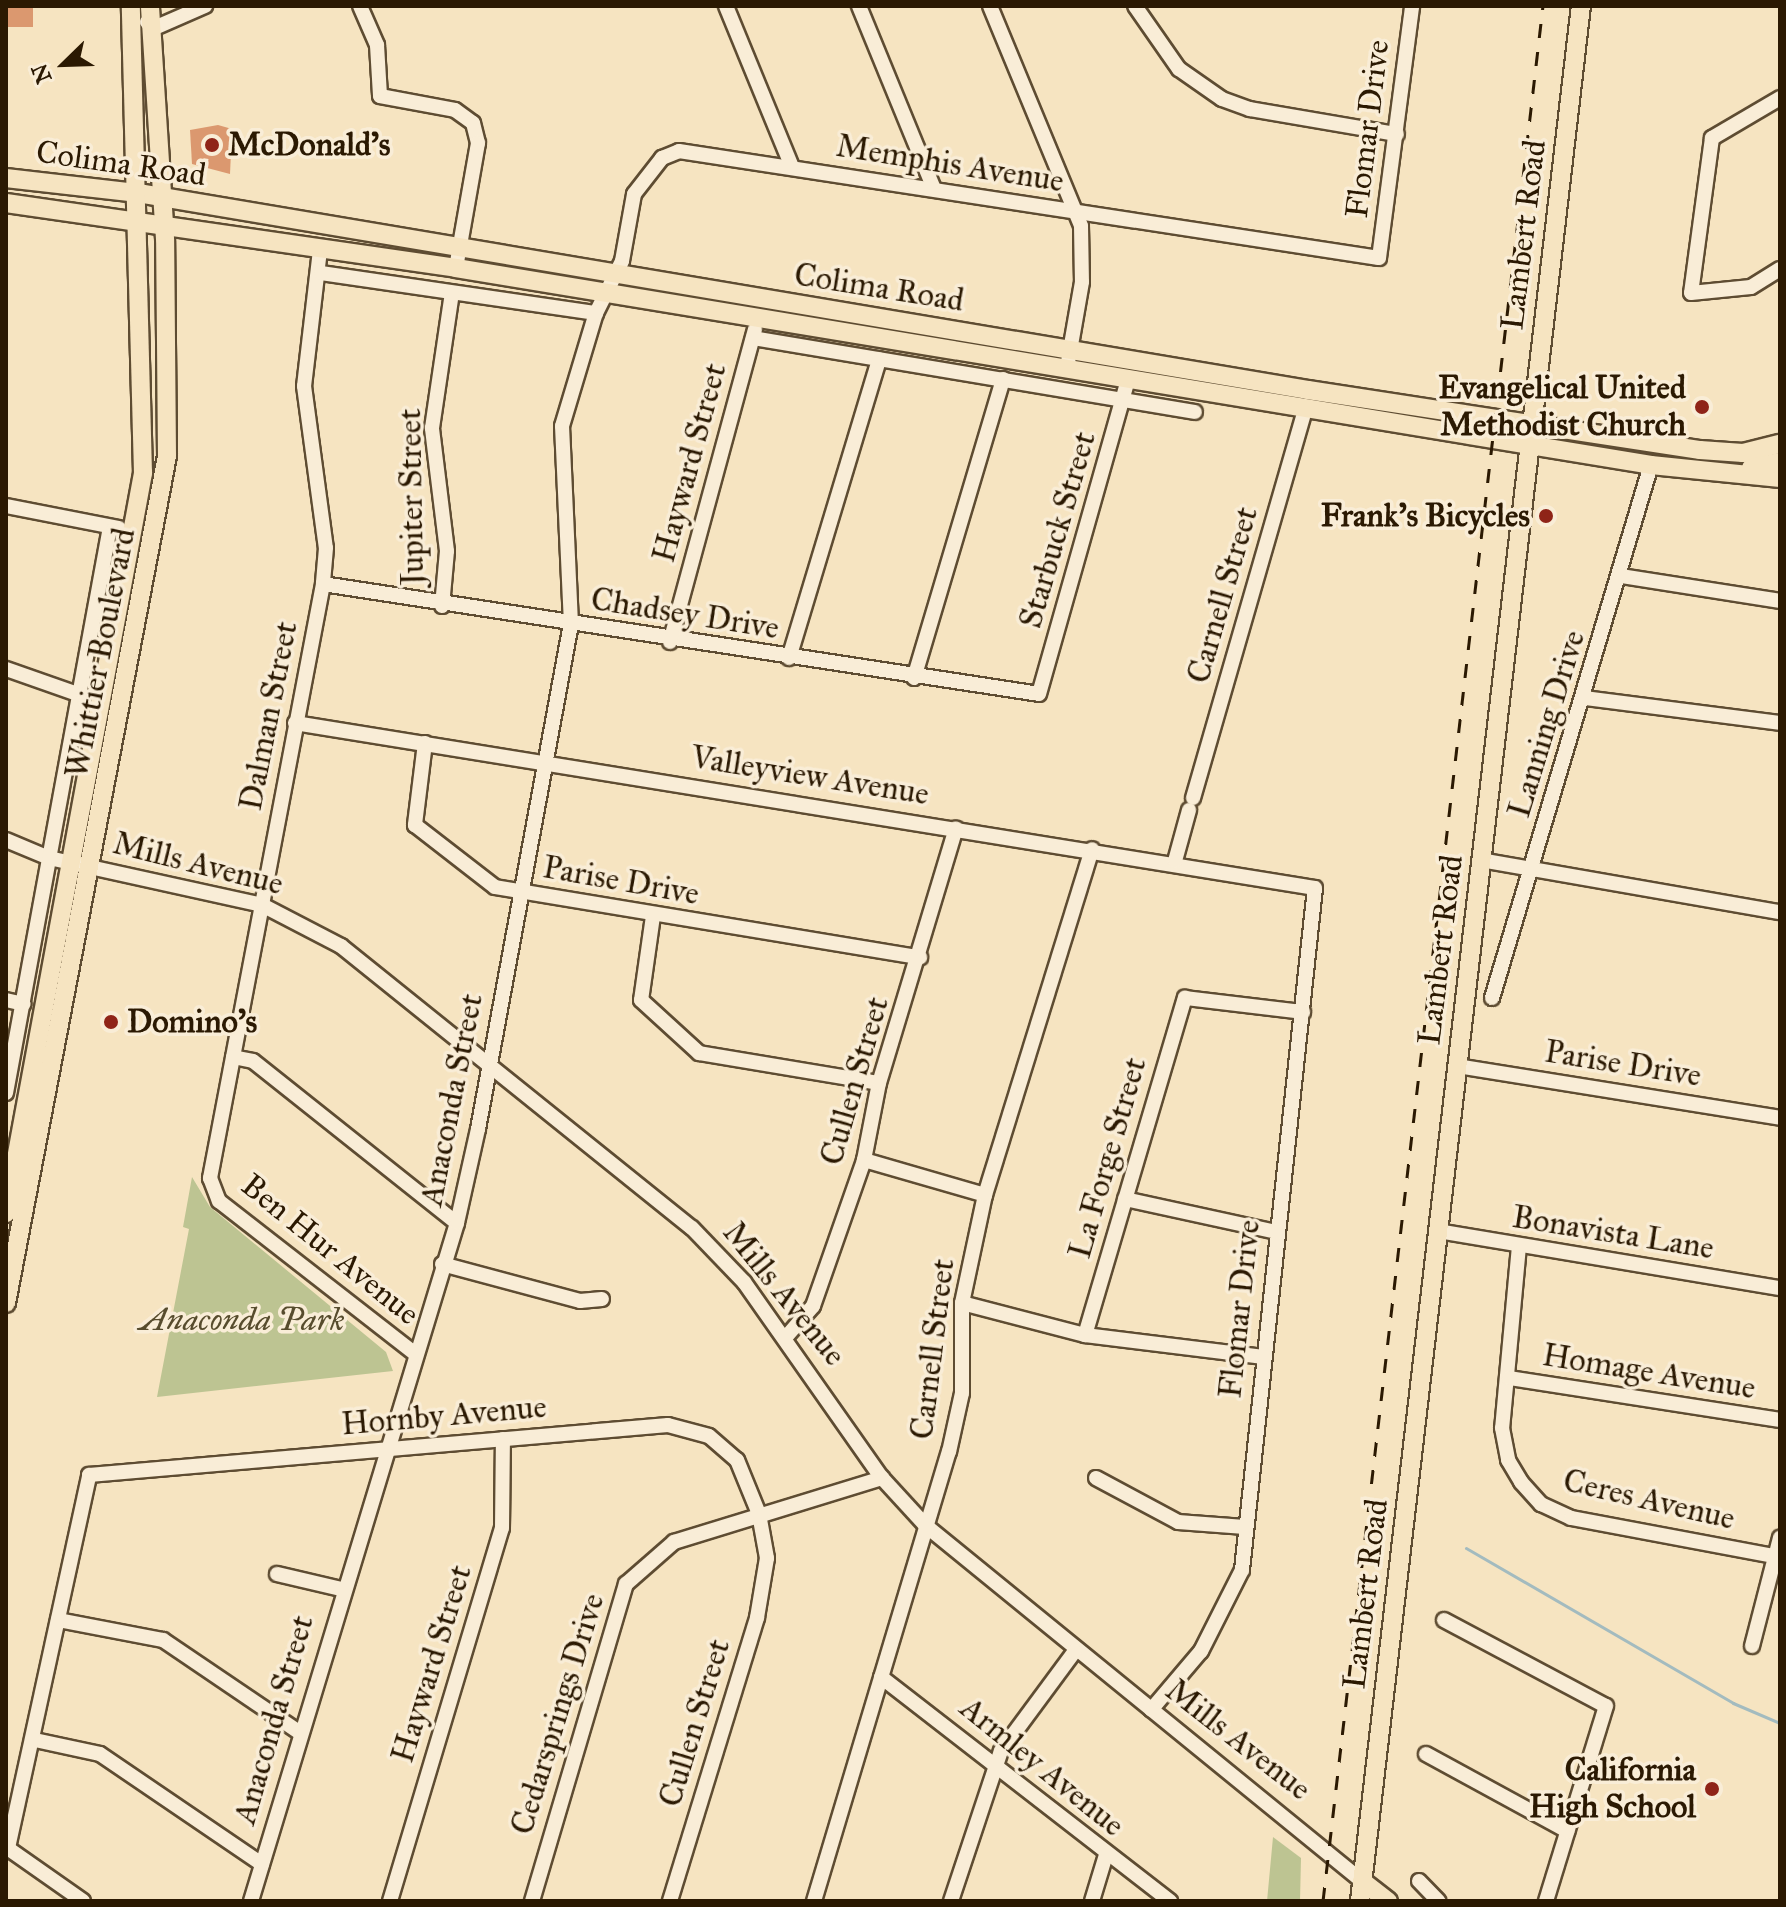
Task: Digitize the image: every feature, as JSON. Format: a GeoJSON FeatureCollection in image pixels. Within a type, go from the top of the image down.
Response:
{"type":"FeatureCollection","features":[{"type":"Feature","properties":{"kind":"main road","name":"Whittier Boulevard"},"geometry":{"type":"LineString","coordinates":[[6,1303],[12,1236],[91,868],[146,532],[133,6]]}},
{"type":"Feature","properties":{"kind":"main road","name":"Whittier Boulevard"},"geometry":{"type":"LineString","coordinates":[[6,1213],[72,864],[146,532],[167,456],[164,225],[150,6]]}},
{"type":"Feature","properties":{"kind":"main road","name":"Lambert Road"},"geometry":{"type":"LineString","coordinates":[[1360,1901],[1581,6]]}},
{"type":"Feature","properties":{"kind":"main road","name":"Colima Road"},"geometry":{"type":"LineString","coordinates":[[6,178],[138,193],[606,293],[1067,368],[1127,390],[1307,399],[1533,420],[1740,462]]}},
{"type":"Feature","properties":{"kind":"main road","name":"Colima Road"},"geometry":{"type":"LineString","coordinates":[[6,203],[320,250],[457,259],[616,276],[1131,361],[1530,445],[1651,465],[1740,462]]}},
{"type":"Feature","properties":{"kind":"main road"},"geometry":{"type":"LineString","coordinates":[[1127,390],[1131,361]]}},
{"type":"Feature","properties":{"kind":"main road"},"geometry":{"type":"LineString","coordinates":[[1740,462],[1780,444]]}},
{"type":"Feature","properties":{"kind":"main road"},"geometry":{"type":"LineString","coordinates":[[1740,462],[1780,462]]}},
{"type":"Feature","properties":{"kind":"main road"},"geometry":{"type":"LineString","coordinates":[[1740,462],[1780,478]]}},
{"type":"Feature","properties":{"kind":"main road","name":"Mills Avenue"},"geometry":{"type":"LineString","coordinates":[[1362,1881],[1388,1901]]}},
{"type":"Feature","properties":{"kind":"street"},"geometry":{"type":"LineString","coordinates":[[133,6],[152,29],[205,6]]}},
{"type":"Feature","properties":{"kind":"street"},"geometry":{"type":"LineString","coordinates":[[360,6],[377,45],[380,96],[455,110],[473,123],[478,143],[457,259]]}},
{"type":"Feature","properties":{"kind":"street"},"geometry":{"type":"LineString","coordinates":[[726,6],[792,167]]}},
{"type":"Feature","properties":{"kind":"street"},"geometry":{"type":"LineString","coordinates":[[859,6],[933,186]]}},
{"type":"Feature","properties":{"kind":"street"},"geometry":{"type":"LineString","coordinates":[[990,6],[1077,213],[1082,282],[1067,368]]}},
{"type":"Feature","properties":{"kind":"street"},"geometry":{"type":"LineString","coordinates":[[1135,6],[1179,69],[1222,99],[1250,109],[1397,134]]}},
{"type":"Feature","properties":{"kind":"street","name":"Flomar Drive"},"geometry":{"type":"LineString","coordinates":[[1379,258],[1412,6]]}},
{"type":"Feature","properties":{"kind":"street"},"geometry":{"type":"LineString","coordinates":[[1780,98],[1712,138],[1691,293],[1751,287],[1780,269]]}},
{"type":"Feature","properties":{"kind":"street","name":"Memphis Avenue"},"geometry":{"type":"LineString","coordinates":[[606,293],[616,276],[634,194],[662,158],[679,151],[933,186],[1077,213],[1379,258]]}},
{"type":"Feature","properties":{"kind":"street","name":"Dalman Street"},"geometry":{"type":"LineString","coordinates":[[213,1190],[210,1178],[323,584],[326,548],[304,386],[321,273],[320,250]]}},
{"type":"Feature","properties":{"kind":"street"},"geometry":{"type":"LineString","coordinates":[[321,273],[596,313]]}},
{"type":"Feature","properties":{"kind":"street","name":"Jupiter Street"},"geometry":{"type":"LineString","coordinates":[[442,606],[447,551],[432,428],[452,293]]}},
{"type":"Feature","properties":{"kind":"street","name":"Anaconda Street"},"geometry":{"type":"LineString","coordinates":[[251,1901],[413,1352],[457,1223],[523,893],[571,624],[562,426],[596,313],[606,293]]}},
{"type":"Feature","properties":{"kind":"street","name":"Hayward Street"},"geometry":{"type":"LineString","coordinates":[[670,642],[758,319],[760,299]]}},
{"type":"Feature","properties":{"kind":"street"},"geometry":{"type":"LineString","coordinates":[[753,338],[1003,379],[1127,390],[1195,412]]}},
{"type":"Feature","properties":{"kind":"street"},"geometry":{"type":"LineString","coordinates":[[789,658],[879,359]]}},
{"type":"Feature","properties":{"kind":"street"},"geometry":{"type":"LineString","coordinates":[[914,678],[1003,379]]}},
{"type":"Feature","properties":{"kind":"street","name":"Starbuck Street"},"geometry":{"type":"LineString","coordinates":[[1039,694],[1127,390]]}},
{"type":"Feature","properties":{"kind":"street","name":"Carnell Street"},"geometry":{"type":"LineString","coordinates":[[1175,861],[1307,399]]}},
{"type":"Feature","properties":{"kind":"street","name":"Lanning Drive"},"geometry":{"type":"LineString","coordinates":[[1492,998],[1585,698],[1651,465]]}},
{"type":"Feature","properties":{"kind":"street"},"geometry":{"type":"LineString","coordinates":[[6,506],[146,532]]}},
{"type":"Feature","properties":{"kind":"street","name":"Whittier Boulevard"},"geometry":{"type":"LineString","coordinates":[[6,1093],[49,858],[83,696],[110,527]]}},
{"type":"Feature","properties":{"kind":"street"},"geometry":{"type":"LineString","coordinates":[[1621,576],[1780,601]]}},
{"type":"Feature","properties":{"kind":"street","name":"Chadsey Drive"},"geometry":{"type":"LineString","coordinates":[[323,584],[670,642],[1039,694]]}},
{"type":"Feature","properties":{"kind":"street"},"geometry":{"type":"LineString","coordinates":[[6,669],[83,696]]}},
{"type":"Feature","properties":{"kind":"street"},"geometry":{"type":"LineString","coordinates":[[1585,698],[1780,723]]}},
{"type":"Feature","properties":{"kind":"street","name":"Valleyview Avenue"},"geometry":{"type":"LineString","coordinates":[[295,723],[1175,861],[1315,888]]}},
{"type":"Feature","properties":{"kind":"street","name":"Parise Drive"},"geometry":{"type":"LineString","coordinates":[[425,743],[415,825],[495,887],[653,916],[920,957]]}},
{"type":"Feature","properties":{"kind":"street","name":"Cullen Street"},"geometry":{"type":"LineString","coordinates":[[786,1337],[813,1306],[864,1160],[879,1083],[920,957],[956,828]]}},
{"type":"Feature","properties":{"kind":"street","name":"Mills Avenue"},"geometry":{"type":"LineString","coordinates":[[6,840],[72,864],[262,905],[341,946],[692,1228],[786,1337],[882,1478],[925,1525],[1075,1651],[1362,1881]]}},
{"type":"Feature","properties":{"kind":"street","name":"Carnell Street"},"geometry":{"type":"LineString","coordinates":[[814,1901],[962,1393],[962,1303],[985,1195],[1092,849]]}},
{"type":"Feature","properties":{"kind":"street"},"geometry":{"type":"LineString","coordinates":[[1481,860],[1780,912]]}},
{"type":"Feature","properties":{"kind":"street","name":"Flomar Drive"},"geometry":{"type":"LineString","coordinates":[[1151,1710],[1201,1651],[1229,1605],[1242,1570],[1315,888]]}},
{"type":"Feature","properties":{"kind":"street"},"geometry":{"type":"LineString","coordinates":[[653,916],[641,1000],[699,1053],[879,1083]]}},
{"type":"Feature","properties":{"kind":"street","name":"La Forge Street"},"geometry":{"type":"LineString","coordinates":[[1085,1335],[1185,998],[1303,1012]]}},
{"type":"Feature","properties":{"kind":"street"},"geometry":{"type":"LineString","coordinates":[[6,1000],[24,1004]]}},
{"type":"Feature","properties":{"kind":"street"},"geometry":{"type":"LineString","coordinates":[[233,1057],[253,1061],[457,1223]]}},
{"type":"Feature","properties":{"kind":"street","name":"Parise Drive"},"geometry":{"type":"LineString","coordinates":[[1457,1066],[1780,1118]]}},
{"type":"Feature","properties":{"kind":"street"},"geometry":{"type":"LineString","coordinates":[[864,1160],[985,1195]]}},
{"type":"Feature","properties":{"kind":"street","name":"Ben Hur Avenue"},"geometry":{"type":"LineString","coordinates":[[213,1190],[413,1352]]}},
{"type":"Feature","properties":{"kind":"street"},"geometry":{"type":"LineString","coordinates":[[1125,1199],[1276,1232]]}},
{"type":"Feature","properties":{"kind":"street","name":"Bonavista Lane"},"geometry":{"type":"LineString","coordinates":[[1438,1231],[1780,1288]]}},
{"type":"Feature","properties":{"kind":"street"},"geometry":{"type":"LineString","coordinates":[[1509,1378],[1519,1246]]}},
{"type":"Feature","properties":{"kind":"street"},"geometry":{"type":"LineString","coordinates":[[442,1264],[580,1301],[602,1299]]}},
{"type":"Feature","properties":{"kind":"street"},"geometry":{"type":"LineString","coordinates":[[962,1303],[1085,1335],[1264,1357]]}},
{"type":"Feature","properties":{"kind":"street","name":"Homage Avenue"},"geometry":{"type":"LineString","coordinates":[[1509,1378],[1780,1420]]}},
{"type":"Feature","properties":{"kind":"street","name":"Ceres Avenue"},"geometry":{"type":"LineString","coordinates":[[1509,1378],[1502,1428],[1508,1460],[1521,1482],[1541,1504],[1571,1518],[1775,1556]]}},
{"type":"Feature","properties":{"kind":"street","name":"Hornby Avenue"},"geometry":{"type":"LineString","coordinates":[[58,1620],[89,1475],[668,1425],[709,1436],[737,1460],[759,1514]]}},
{"type":"Feature","properties":{"kind":"street","name":"Hayward Street"},"geometry":{"type":"LineString","coordinates":[[390,1901],[502,1528],[503,1439]]}},
{"type":"Feature","properties":{"kind":"street","name":"Cedarsprings Drive"},"geometry":{"type":"LineString","coordinates":[[532,1901],[626,1584],[674,1542],[882,1478]]}},
{"type":"Feature","properties":{"kind":"street"},"geometry":{"type":"LineString","coordinates":[[1096,1478],[1178,1522],[1245,1527]]}},
{"type":"Feature","properties":{"kind":"street","name":"Cullen Street"},"geometry":{"type":"LineString","coordinates":[[670,1901],[765,1588],[759,1514]]}},
{"type":"Feature","properties":{"kind":"street"},"geometry":{"type":"LineString","coordinates":[[1752,1646],[1780,1538]]}},
{"type":"Feature","properties":{"kind":"street"},"geometry":{"type":"LineString","coordinates":[[277,1574],[341,1589]]}},
{"type":"Feature","properties":{"kind":"street"},"geometry":{"type":"LineString","coordinates":[[83,1901],[60,1894],[7,1848],[35,1740],[58,1620],[163,1640],[299,1732]]}},
{"type":"Feature","properties":{"kind":"street"},"geometry":{"type":"LineString","coordinates":[[1444,1620],[1606,1706],[1546,1901]]}},
{"type":"Feature","properties":{"kind":"street"},"geometry":{"type":"LineString","coordinates":[[951,1901],[996,1763],[1075,1651]]}},
{"type":"Feature","properties":{"kind":"street","name":"Armley Avenue"},"geometry":{"type":"LineString","coordinates":[[881,1677],[996,1763],[1106,1855],[1170,1901]]}},
{"type":"Feature","properties":{"kind":"street"},"geometry":{"type":"LineString","coordinates":[[35,1740],[100,1754],[262,1864]]}},
{"type":"Feature","properties":{"kind":"street"},"geometry":{"type":"LineString","coordinates":[[1426,1754],[1567,1831]]}},
{"type":"Feature","properties":{"kind":"street"},"geometry":{"type":"LineString","coordinates":[[1092,1901],[1106,1855]]}},
{"type":"Feature","properties":{"kind":"street"},"geometry":{"type":"LineString","coordinates":[[1419,1881],[1438,1901]]}},
{"type":"Feature","properties":{"kind":"green space","name":"Anaconda Park"},"geometry":{"type":"Polygon","coordinates":[[[192,1177],[210,1207],[386,1352],[393,1371],[157,1397],[189,1229],[183,1227],[192,1177]]]}},
{"type":"Feature","properties":{"kind":"green space"},"geometry":{"type":"Polygon","coordinates":[[[1273,1837],[1301,1858],[1300,1901],[1267,1901],[1273,1837]]]}},
{"type":"Feature","properties":{"kind":"building"},"geometry":{"type":"Polygon","coordinates":[[[6,6],[33,6],[33,27],[6,27],[6,6]]]}},
{"type":"Feature","properties":{"kind":"building","name":"McDonald's"},"geometry":{"type":"Polygon","coordinates":[[[218,125],[232,129],[230,174],[192,164],[190,130],[218,125]]]}},
{"type":"Feature","properties":{"kind":"waterway"},"geometry":{"type":"LineString","coordinates":[[1466,1548],[1733,1703],[1780,1723]]}},
{"type":"Feature","properties":{"kind":"railway"},"geometry":{"type":"LineString","coordinates":[[1323,1901],[1543,6]]}},
{"type":"Feature","properties":{"kind":"place","name":"McDonald's"},"geometry":{"type":"Point","coordinates":[212,145]}},
{"type":"Feature","properties":{"kind":"place","name":"Evangelical United Methodist Church"},"geometry":{"type":"Point","coordinates":[1702,407]}},
{"type":"Feature","properties":{"kind":"place","name":"Frank's Bicycles"},"geometry":{"type":"Point","coordinates":[1546,516]}},
{"type":"Feature","properties":{"kind":"place","name":"Domino's"},"geometry":{"type":"Point","coordinates":[111,1022]}},
{"type":"Feature","properties":{"kind":"place","name":"California High School"},"geometry":{"type":"Point","coordinates":[1712,1789]}}]}
